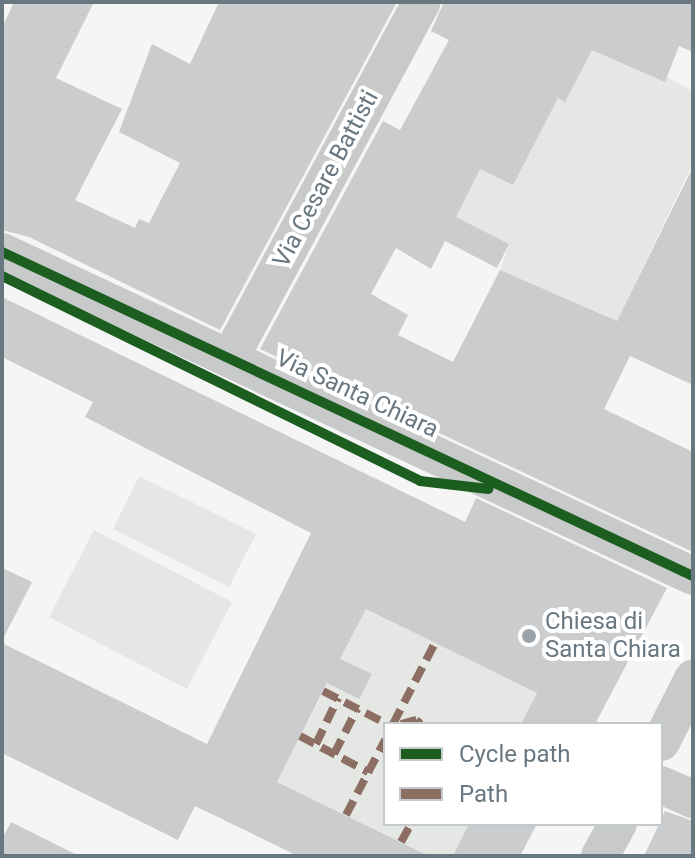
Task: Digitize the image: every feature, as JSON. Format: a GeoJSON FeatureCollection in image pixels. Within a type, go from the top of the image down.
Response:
{"type":"FeatureCollection","features":[{"type":"Feature","properties":{"kind":"street","name":"Via Cesare Battisti"},"geometry":{"type":"LineString","coordinates":[[231,356],[422,2]]}},
{"type":"Feature","properties":{"kind":"street","name":"Via Santa Chiara"},"geometry":{"type":"LineString","coordinates":[[2,252],[231,356],[693,576]]}},
{"type":"Feature","properties":{"kind":"street"},"geometry":{"type":"LineString","coordinates":[[663,738],[693,679]]}},
{"type":"Feature","properties":{"kind":"street"},"geometry":{"type":"LineString","coordinates":[[663,786],[693,799]]}},
{"type":"Feature","properties":{"kind":"street"},"geometry":{"type":"LineString","coordinates":[[600,856],[617,826]]}},
{"type":"Feature","properties":{"kind":"shaded area"},"geometry":{"type":"Polygon","coordinates":[[[597,40],[693,91],[693,163],[617,321],[500,270],[509,244],[454,216],[480,169],[558,98],[597,40]]]}},
{"type":"Feature","properties":{"kind":"shaded area"},"geometry":{"type":"Polygon","coordinates":[[[139,476],[256,534],[229,587],[113,529],[139,476]]]}},
{"type":"Feature","properties":{"kind":"shaded area"},"geometry":{"type":"Polygon","coordinates":[[[94,530],[232,602],[187,689],[49,617],[94,530]]]}},
{"type":"Feature","properties":{"kind":"shaded area"},"geometry":{"type":"Polygon","coordinates":[[[366,609],[537,693],[522,722],[383,722],[383,826],[468,826],[453,856],[429,856],[277,782],[366,609]]]}},
{"type":"Feature","properties":{"kind":"building"},"geometry":{"type":"Polygon","coordinates":[[[14,2],[94,2],[56,78],[122,109],[75,200],[135,228],[139,219],[149,223],[180,163],[119,132],[152,44],[190,64],[219,2],[397,2],[220,330],[29,237],[2,230],[2,28],[14,2]]]}},
{"type":"Feature","properties":{"kind":"building"},"geometry":{"type":"Polygon","coordinates":[[[444,2],[693,2],[693,52],[679,46],[665,82],[592,50],[565,102],[558,98],[513,185],[480,169],[456,217],[509,244],[497,268],[445,241],[431,269],[396,248],[371,294],[408,315],[398,335],[453,362],[500,270],[617,321],[693,167],[693,385],[630,356],[604,409],[693,452],[693,552],[260,349],[383,121],[400,130],[449,40],[431,31],[444,2]]]}},
{"type":"Feature","properties":{"kind":"building"},"geometry":{"type":"Polygon","coordinates":[[[2,297],[465,522],[476,498],[667,588],[596,722],[522,722],[537,693],[366,609],[340,659],[372,674],[359,699],[327,683],[277,782],[429,856],[298,856],[195,806],[178,840],[2,753],[2,643],[207,744],[311,533],[85,417],[93,402],[2,357],[2,297]]]}},
{"type":"Feature","properties":{"kind":"building"},"geometry":{"type":"Polygon","coordinates":[[[2,568],[32,582],[2,641],[2,568]]]}},
{"type":"Feature","properties":{"kind":"building"},"geometry":{"type":"Polygon","coordinates":[[[665,811],[693,821],[693,856],[644,856],[658,826],[663,826],[665,811]]]}},
{"type":"Feature","properties":{"kind":"building"},"geometry":{"type":"Polygon","coordinates":[[[11,822],[79,856],[2,856],[2,839],[11,822]]]}},
{"type":"Feature","properties":{"kind":"building"},"geometry":{"type":"Polygon","coordinates":[[[468,826],[536,826],[520,856],[453,856],[468,826]]]}},
{"type":"Feature","properties":{"kind":"marked path"},"geometry":{"type":"LineString","coordinates":[[394,722],[435,643]]}},
{"type":"Feature","properties":{"kind":"marked path"},"geometry":{"type":"LineString","coordinates":[[323,691],[383,722]]}},
{"type":"Feature","properties":{"kind":"marked path"},"geometry":{"type":"LineString","coordinates":[[316,744],[338,698]]}},
{"type":"Feature","properties":{"kind":"marked path"},"geometry":{"type":"LineString","coordinates":[[334,754],[357,709]]}},
{"type":"Feature","properties":{"kind":"marked path"},"geometry":{"type":"LineString","coordinates":[[408,722],[418,722]]}},
{"type":"Feature","properties":{"kind":"marked path"},"geometry":{"type":"LineString","coordinates":[[300,736],[368,772]]}},
{"type":"Feature","properties":{"kind":"marked path"},"geometry":{"type":"LineString","coordinates":[[346,815],[383,744]]}},
{"type":"Feature","properties":{"kind":"marked path"},"geometry":{"type":"LineString","coordinates":[[401,842],[410,826]]}},
{"type":"Feature","properties":{"kind":"cycle path"},"geometry":{"type":"LineString","coordinates":[[2,252],[693,576]]}},
{"type":"Feature","properties":{"kind":"cycle path"},"geometry":{"type":"LineString","coordinates":[[2,276],[420,481],[489,489]]}},
{"type":"Feature","properties":{"kind":"place","name":"Chiesa di Santa Chiara"},"geometry":{"type":"Point","coordinates":[529,636]}}]}
